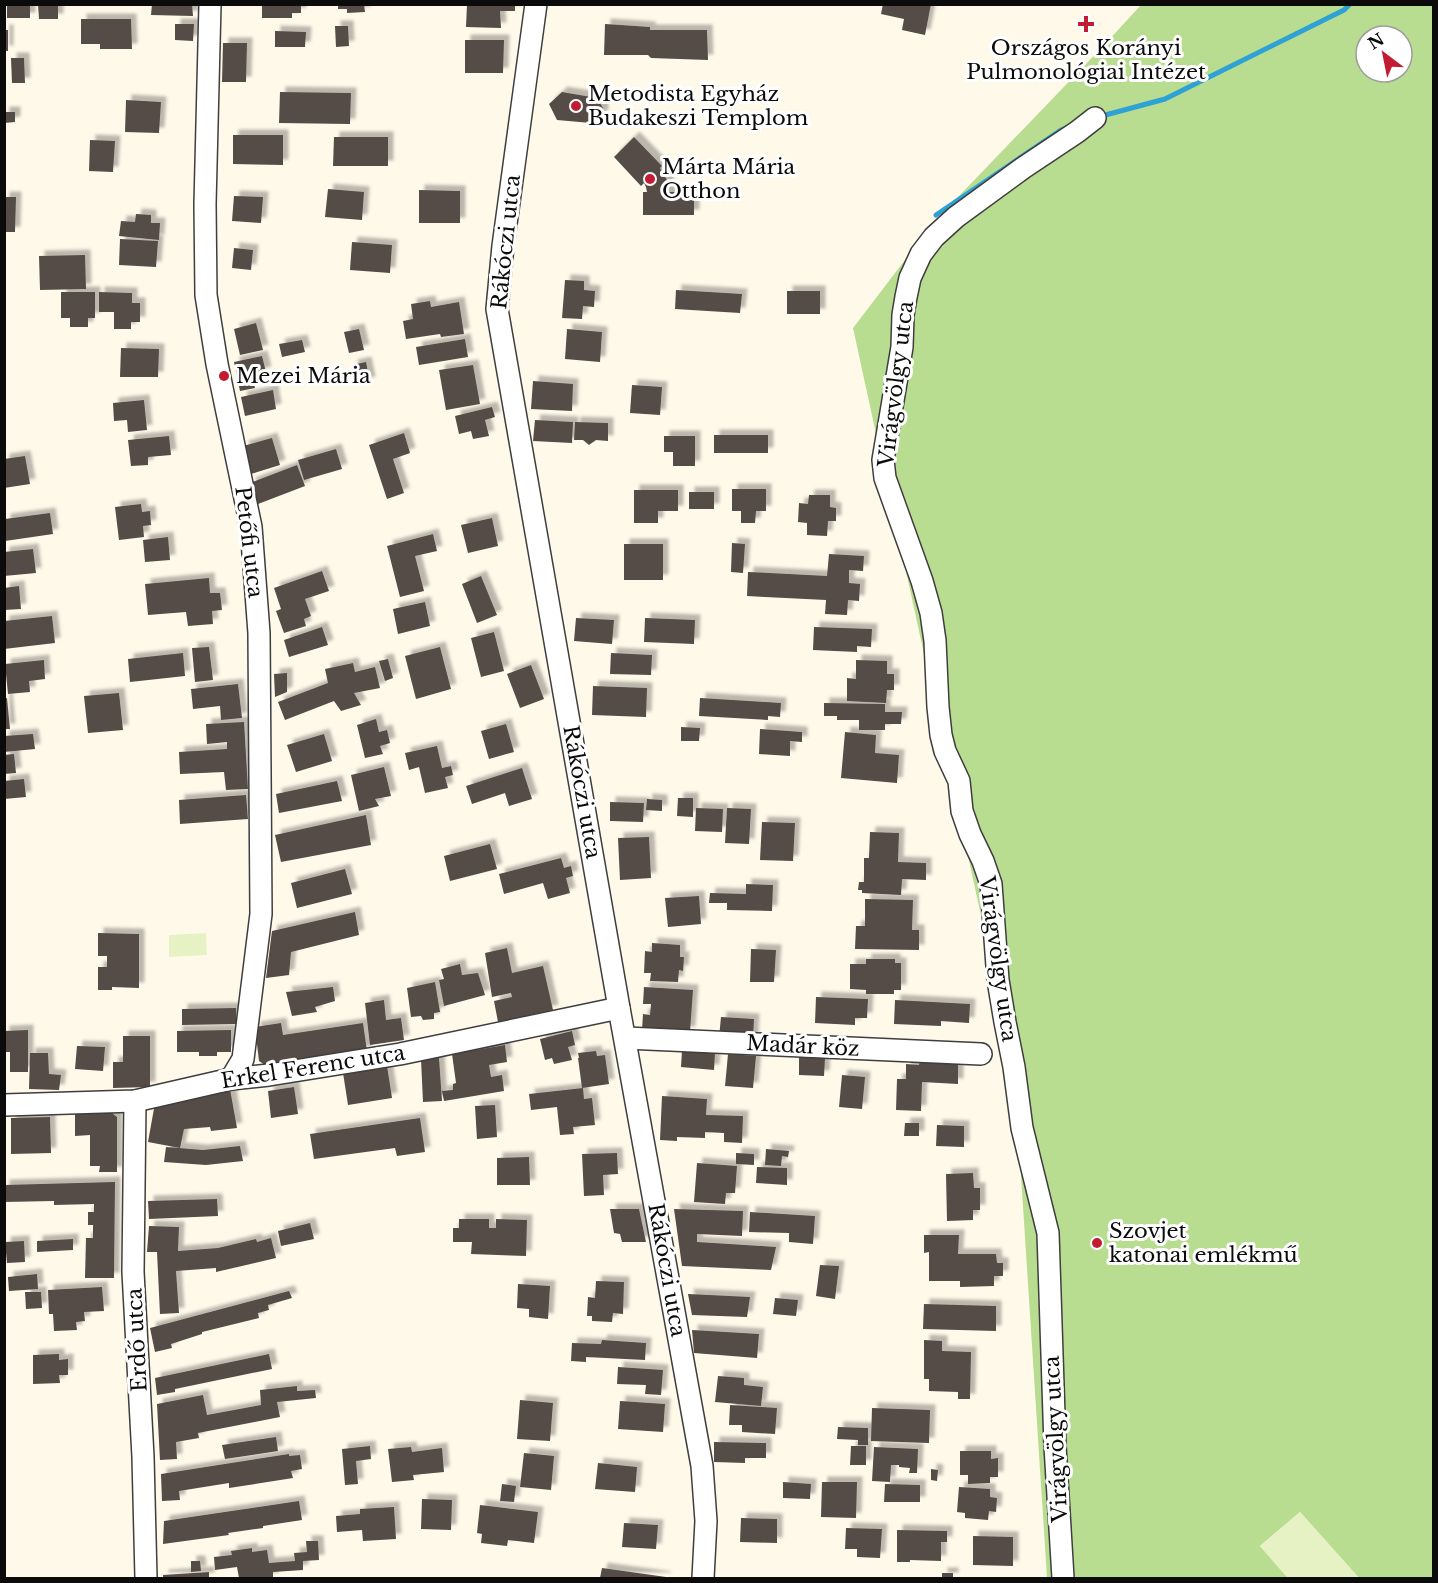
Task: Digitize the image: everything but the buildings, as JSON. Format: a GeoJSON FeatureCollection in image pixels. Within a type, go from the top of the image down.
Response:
{"type":"FeatureCollection","features":[{"type":"Feature","properties":{"kind":"street","name":"Petőfi utca"},"geometry":{"type":"LineString","coordinates":[[210,4],[205,204],[206,295],[217,364],[251,526],[259,633],[261,914],[243,1059],[231,1079]]}},
{"type":"Feature","properties":{"kind":"street","name":"Rákóczi utca"},"geometry":{"type":"LineString","coordinates":[[536,4],[504,236],[497,309],[619,1008],[702,1466],[706,1521],[703,1578]]}},
{"type":"Feature","properties":{"kind":"street","name":"Virágvölgy utca"},"geometry":{"type":"LineString","coordinates":[[1063,1578],[1055,1446],[1048,1233],[1022,1128],[1014,1067],[998,980],[991,884],[962,811],[957,774],[945,751],[938,707],[935,641],[931,613],[922,581],[885,478],[883,460],[902,347],[906,297],[910,278],[921,254],[934,237],[956,217],[1095,118]]}},
{"type":"Feature","properties":{"kind":"street","name":"Erkel Ferenc utca"},"geometry":{"type":"LineString","coordinates":[[4,1105],[135,1101],[231,1079],[400,1054],[619,1008]]}},
{"type":"Feature","properties":{"kind":"street","name":"Madár köz"},"geometry":{"type":"LineString","coordinates":[[626,1038],[981,1054]]}},
{"type":"Feature","properties":{"kind":"street","name":"Erdő utca"},"geometry":{"type":"LineString","coordinates":[[135,1101],[133,1272],[143,1457],[146,1578]]}},
{"type":"Feature","properties":{"kind":"green space"},"geometry":{"type":"Polygon","coordinates":[[[1141,5],[1433,5],[1433,1578],[1359,1578],[1300,1512],[1260,1546],[1288,1578],[1047,1578],[1014,1067],[853,328],[934,222],[1141,5]]]}},
{"type":"Feature","properties":{"kind":"green space"},"geometry":{"type":"Polygon","coordinates":[[[206,933],[207,955],[169,957],[169,935],[206,933]]]}},
{"type":"Feature","properties":{"kind":"green space"},"geometry":{"type":"Polygon","coordinates":[[[1300,1512],[1359,1578],[1288,1578],[1260,1546],[1300,1512]]]}},
{"type":"Feature","properties":{"kind":"waterway"},"geometry":{"type":"LineString","coordinates":[[1098,117],[1165,99],[1344,10],[1350,4]]}},
{"type":"Feature","properties":{"kind":"waterway"},"geometry":{"type":"LineString","coordinates":[[936,215],[1061,130],[1069,127]]}},
{"type":"Feature","properties":{"kind":"place","name":"Országos Korányi Pulmonológiai Intézet"},"geometry":{"type":"Point","coordinates":[1086,24]}},
{"type":"Feature","properties":{"kind":"place","name":"Metodista Egyház Budakeszi Templom"},"geometry":{"type":"Point","coordinates":[576,106]}},
{"type":"Feature","properties":{"kind":"place","name":"Márta Mária Otthon"},"geometry":{"type":"Point","coordinates":[650,179]}},
{"type":"Feature","properties":{"kind":"place","name":"Mezei Mária"},"geometry":{"type":"Point","coordinates":[224,376]}},
{"type":"Feature","properties":{"kind":"place","name":"Szovjet katonai emlékmű"},"geometry":{"type":"Point","coordinates":[1097,1243]}}]}
